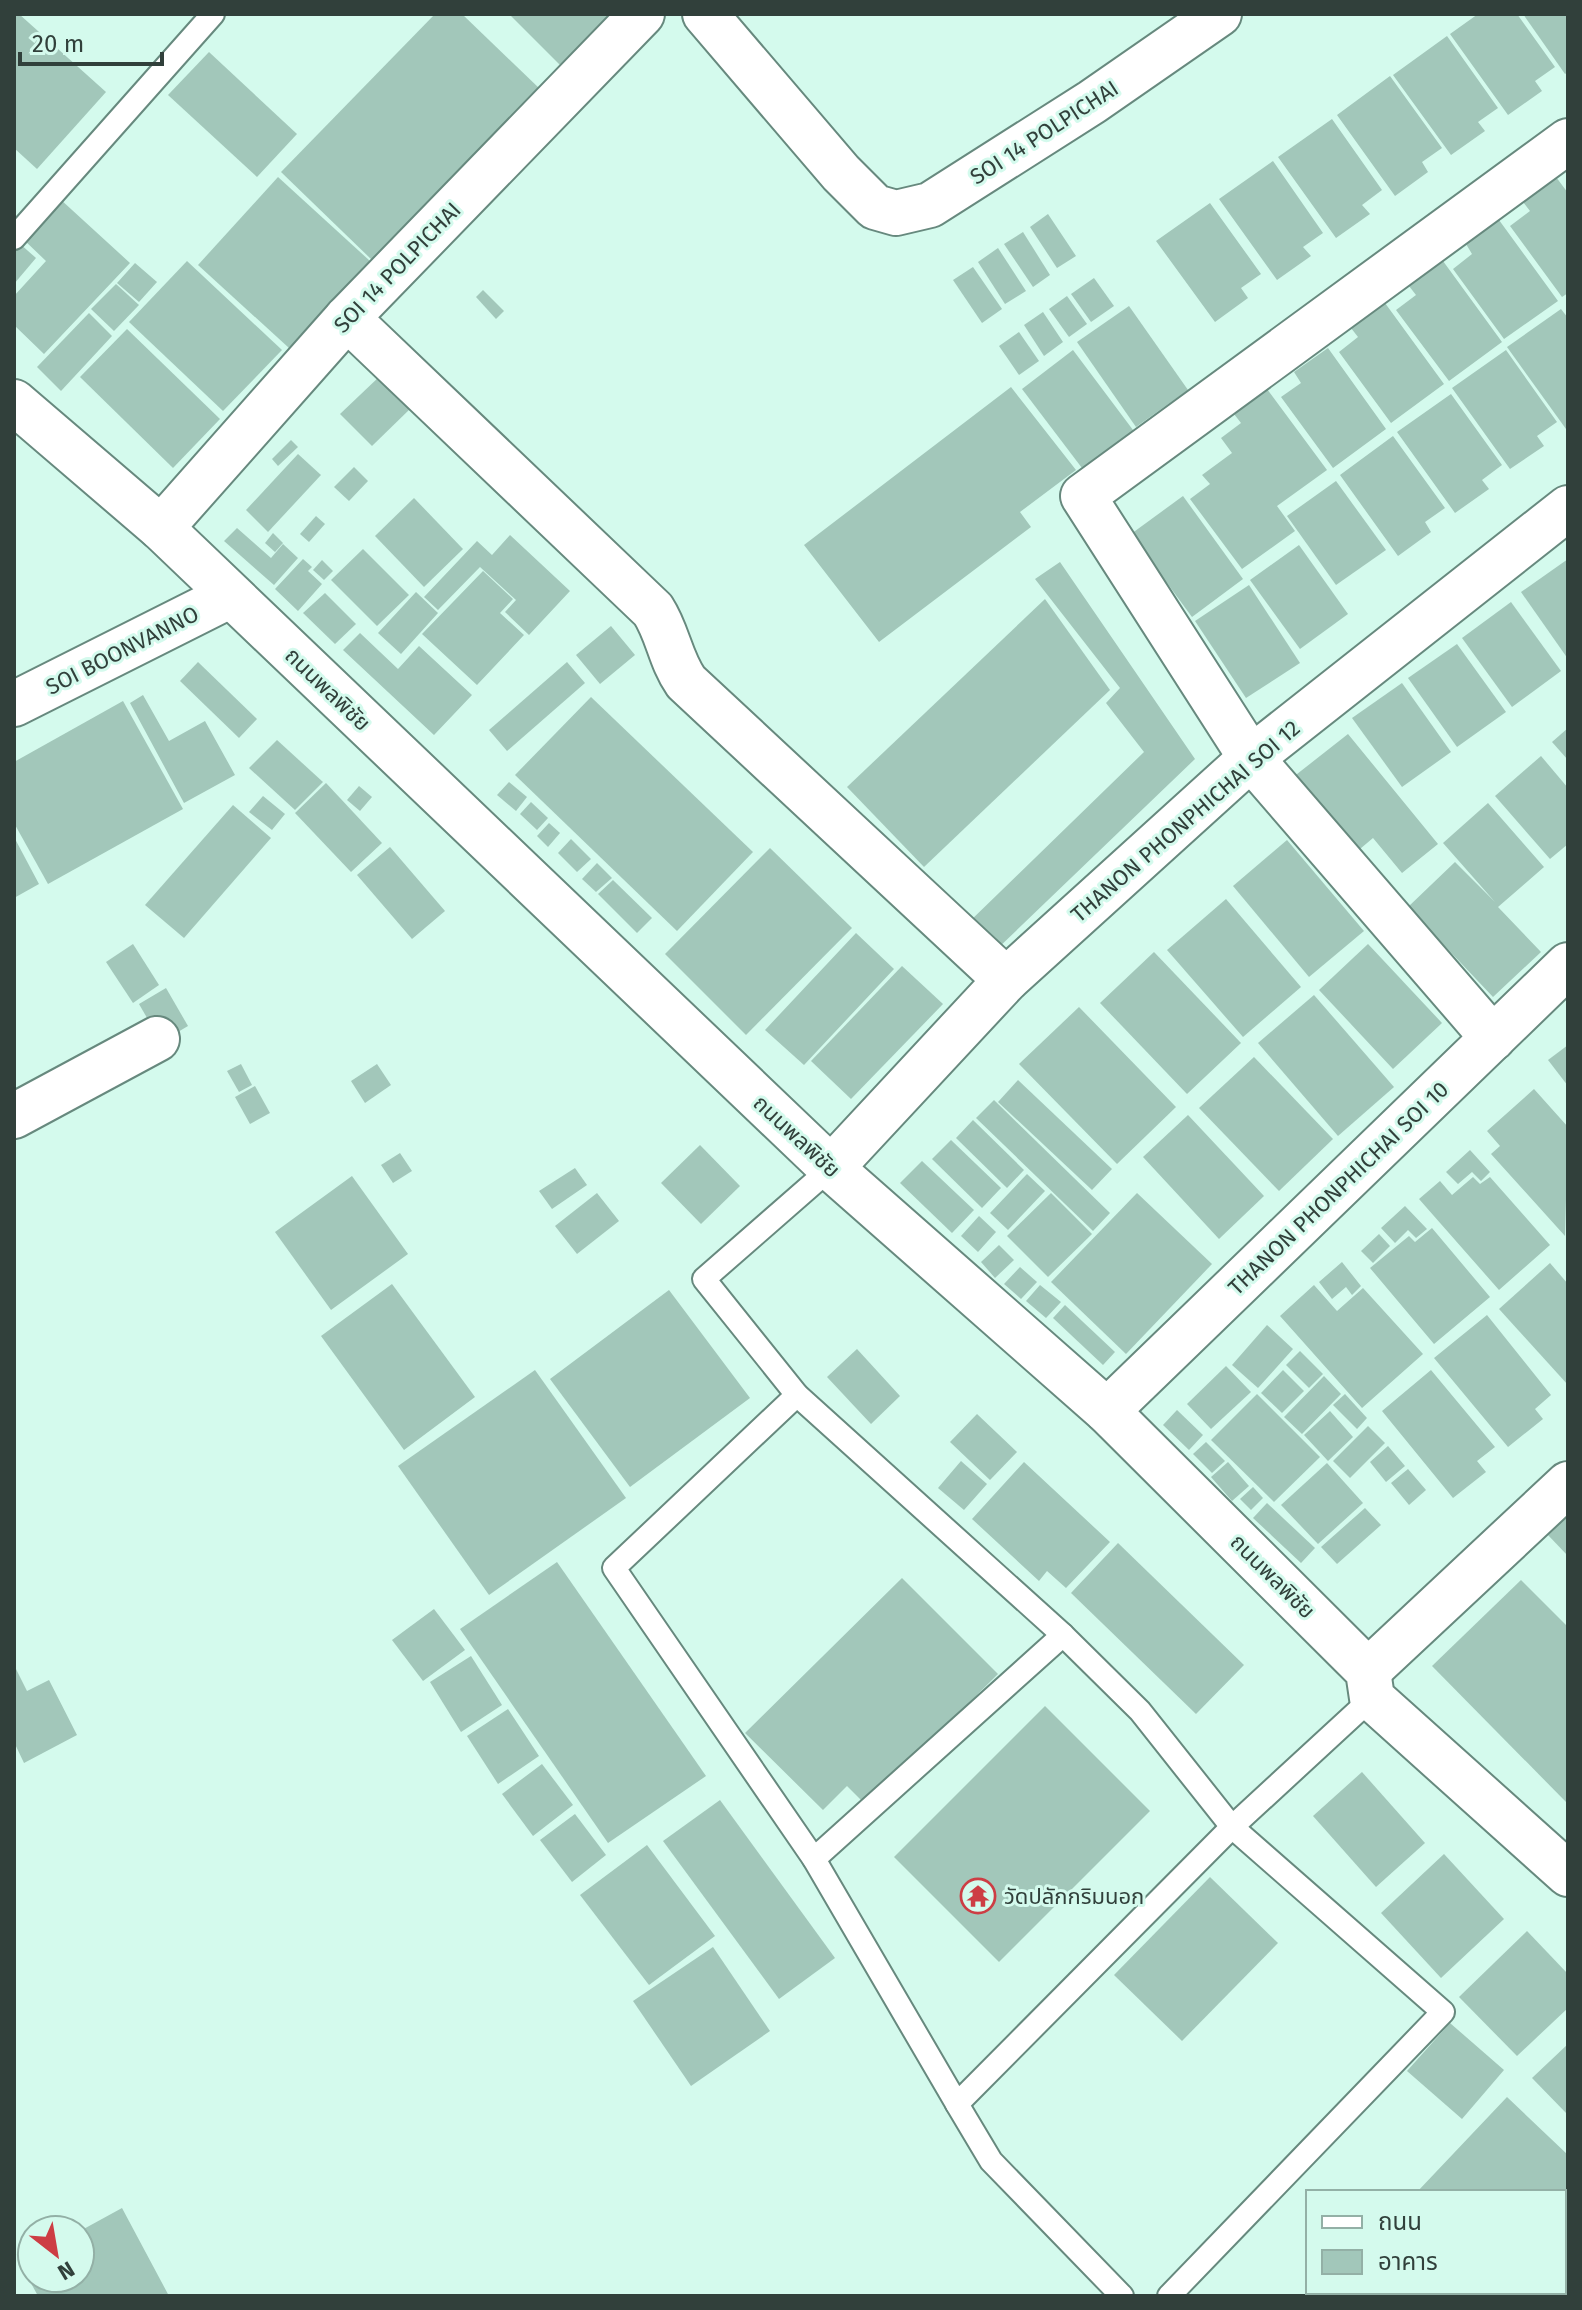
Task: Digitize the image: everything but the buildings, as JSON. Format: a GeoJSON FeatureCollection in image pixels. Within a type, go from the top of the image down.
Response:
{"type":"FeatureCollection","features":[{"type":"Feature","properties":{"kind":"street","name":"SOI 14 POLPICHAI"},"geometry":{"type":"LineString","coordinates":[[161,528],[347,318],[642,14]]}},
{"type":"Feature","properties":{"kind":"street","name":"SOI 14 POLPICHAI"},"geometry":{"type":"LineString","coordinates":[[705,14],[841,173],[875,207],[896,213],[930,205],[1092,102],[1219,14]]}},
{"type":"Feature","properties":{"kind":"street"},"geometry":{"type":"LineString","coordinates":[[1493,1038],[1251,758],[1083,496],[1568,141]]}},
{"type":"Feature","properties":{"kind":"street"},"geometry":{"type":"LineString","coordinates":[[347,318],[653,610],[666,630],[675,667],[686,682],[1006,980]]}},
{"type":"Feature","properties":{"kind":"street","name":"ถนนพลพิชัย"},"geometry":{"type":"LineString","coordinates":[[14,402],[161,528],[831,1168],[1107,1411],[1370,1685],[1568,1874]]}},
{"type":"Feature","properties":{"kind":"street","name":"THANON PHONPHICHAI SOI 12"},"geometry":{"type":"LineString","coordinates":[[831,1168],[1006,980],[1251,758],[1568,508]]}},
{"type":"Feature","properties":{"kind":"street","name":"SOI BOONVANNO"},"geometry":{"type":"LineString","coordinates":[[14,704],[229,596]]}},
{"type":"Feature","properties":{"kind":"street","name":"THANON PHONPHICHAI SOI 10"},"geometry":{"type":"LineString","coordinates":[[1107,1411],[1568,965]]}},
{"type":"Feature","properties":{"kind":"street"},"geometry":{"type":"LineString","coordinates":[[14,1116],[157,1039]]}},
{"type":"Feature","properties":{"kind":"street"},"geometry":{"type":"LineString","coordinates":[[1370,1685],[1568,1484]]}},
{"type":"Feature","properties":{"kind":"lane"},"geometry":{"type":"LineString","coordinates":[[14,238],[213,14]]}},
{"type":"Feature","properties":{"kind":"lane"},"geometry":{"type":"LineString","coordinates":[[831,1168],[704,1279],[797,1395],[1063,1635],[1140,1711],[1232,1827],[1443,2012],[1169,2296]]}},
{"type":"Feature","properties":{"kind":"lane"},"geometry":{"type":"LineString","coordinates":[[797,1395],[614,1568],[814,1859],[991,2161],[1122,2296]]}},
{"type":"Feature","properties":{"kind":"lane"},"geometry":{"type":"LineString","coordinates":[[814,1859],[1063,1635]]}},
{"type":"Feature","properties":{"kind":"lane"},"geometry":{"type":"LineString","coordinates":[[957,2104],[1370,1685]]}},
{"type":"Feature","properties":{"kind":"place","name":"วัดปลักกริมนอก"},"geometry":{"type":"Point","coordinates":[978,1896]}}]}
